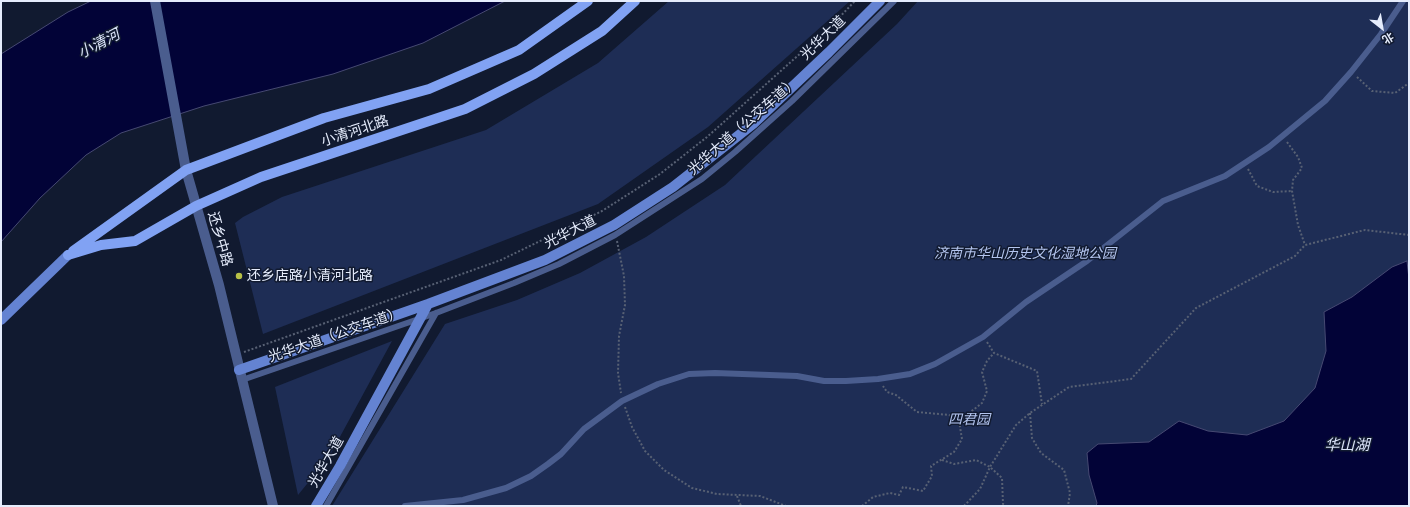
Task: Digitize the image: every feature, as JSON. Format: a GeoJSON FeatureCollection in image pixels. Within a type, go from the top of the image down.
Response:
{"type":"FeatureCollection","features":[{"type":"Feature","properties":{"kind":"main road","name":"小清河北路"},"geometry":{"type":"LineString","coordinates":[[1,320],[68,255],[186,170],[324,118],[429,89],[519,50],[588,1]]}},
{"type":"Feature","properties":{"kind":"main road","name":"小清河北路"},"geometry":{"type":"LineString","coordinates":[[68,255],[101,245],[135,241],[196,206],[261,177],[465,109],[540,70],[602,31],[635,1]]}},
{"type":"Feature","properties":{"kind":"main road","name":"光华大道"},"geometry":{"type":"LineString","coordinates":[[316,506],[340,466],[428,304],[545,260],[614,225],[673,187],[753,124],[880,1]]}},
{"type":"Feature","properties":{"kind":"main road"},"geometry":{"type":"LineString","coordinates":[[241,375],[428,304]]}},
{"type":"Feature","properties":{"kind":"street","name":"还乡中路"},"geometry":{"type":"LineString","coordinates":[[155,1],[186,170],[219,285],[273,506]]}},
{"type":"Feature","properties":{"kind":"lane","name":"光华大道（公交车道）"},"geometry":{"type":"LineString","coordinates":[[241,375],[436,313],[559,264],[615,235],[702,179],[735,152],[792,101],[894,1]]}},
{"type":"Feature","properties":{"kind":"lane"},"geometry":{"type":"LineString","coordinates":[[405,506],[463,500],[506,488],[531,476],[555,459],[584,429],[622,400],[658,384],[689,374],[715,372],[796,376],[824,381],[878,379],[910,374],[935,364],[983,337],[1026,302],[1087,261],[1163,202],[1225,176],[1283,136],[1325,101],[1351,72],[1381,34],[1403,1]]}},
{"type":"Feature","properties":{"kind":"lane"},"geometry":{"type":"LineString","coordinates":[[326,506],[436,313]]}},
{"type":"Feature","properties":{"kind":"path"},"geometry":{"type":"LineString","coordinates":[[236,356],[501,260],[602,211],[660,174],[707,137],[831,26],[855,1]]}},
{"type":"Feature","properties":{"kind":"path"},"geometry":{"type":"LineString","coordinates":[[1351,72],[1372,91],[1395,93],[1409,83]]}},
{"type":"Feature","properties":{"kind":"path"},"geometry":{"type":"LineString","coordinates":[[1283,136],[1298,157],[1302,168],[1293,180],[1292,191],[1298,225],[1305,245]]}},
{"type":"Feature","properties":{"kind":"path"},"geometry":{"type":"LineString","coordinates":[[1244,164],[1257,186],[1273,192],[1292,191]]}},
{"type":"Feature","properties":{"kind":"path"},"geometry":{"type":"LineString","coordinates":[[964,506],[980,489],[990,466],[1016,426],[1030,413],[1069,387],[1132,379],[1196,308],[1295,256],[1305,245],[1365,230],[1409,235]]}},
{"type":"Feature","properties":{"kind":"path"},"geometry":{"type":"LineString","coordinates":[[615,235],[624,276],[625,306],[619,336],[618,373],[622,400],[632,427],[645,451],[664,470],[692,488],[717,494],[760,496],[786,506]]}},
{"type":"Feature","properties":{"kind":"path"},"geometry":{"type":"LineString","coordinates":[[983,337],[994,353],[1037,371],[1042,404]]}},
{"type":"Feature","properties":{"kind":"path"},"geometry":{"type":"LineString","coordinates":[[959,421],[982,403],[987,391],[982,372],[987,361],[994,353]]}},
{"type":"Feature","properties":{"kind":"path"},"geometry":{"type":"LineString","coordinates":[[862,506],[874,497],[890,493],[899,495],[903,487],[923,491],[932,476],[931,466],[954,452],[962,439],[959,421],[948,414],[917,412],[896,394],[887,392],[878,379]]}},
{"type":"Feature","properties":{"kind":"path"},"geometry":{"type":"LineString","coordinates":[[1030,413],[1032,438],[1041,453],[1064,470],[1070,493],[1068,506]]}},
{"type":"Feature","properties":{"kind":"path"},"geometry":{"type":"LineString","coordinates":[[942,460],[954,464],[976,460],[990,466],[1002,478],[1002,504],[1006,506]]}},
{"type":"Feature","properties":{"kind":"path"},"geometry":{"type":"LineString","coordinates":[[738,496],[741,506]]}},
{"type":"Feature","properties":{"kind":"green space"},"geometry":{"type":"Polygon","coordinates":[[[669,1],[850,1],[708,127],[598,204],[263,334],[235,223],[243,217],[282,197],[486,130],[598,63],[669,1]]]}},
{"type":"Feature","properties":{"kind":"green space","name":"济南市华山历史文化湿地公园"},"geometry":{"type":"Polygon","coordinates":[[[918,1],[1409,1],[1409,506],[332,506],[445,324],[517,300],[580,273],[646,237],[725,185],[897,24],[918,1]]]}},
{"type":"Feature","properties":{"kind":"green space"},"geometry":{"type":"Polygon","coordinates":[[[392,341],[329,457],[298,495],[275,387],[392,341]]]}},
{"type":"Feature","properties":{"kind":"water","name":"小清河"},"geometry":{"type":"Polygon","coordinates":[[[91,1],[505,1],[423,43],[333,74],[204,106],[121,133],[86,155],[40,198],[1,242],[1,54],[68,12],[91,1]]]}},
{"type":"Feature","properties":{"kind":"water","name":"华山湖"},"geometry":{"type":"Polygon","coordinates":[[[1407,261],[1409,279],[1409,506],[1096,506],[1097,503],[1089,475],[1087,453],[1098,444],[1149,442],[1179,421],[1208,431],[1247,435],[1284,421],[1315,388],[1326,351],[1324,312],[1352,297],[1392,267],[1407,261]]]}},
{"type":"Feature","properties":{"kind":"place","name":"还乡店路小清河北路"},"geometry":{"type":"Point","coordinates":[239,276]}},
{"type":"Feature","properties":{"kind":"park label","name":"四君园"},"geometry":{"type":"Point","coordinates":[969,420]}}]}
